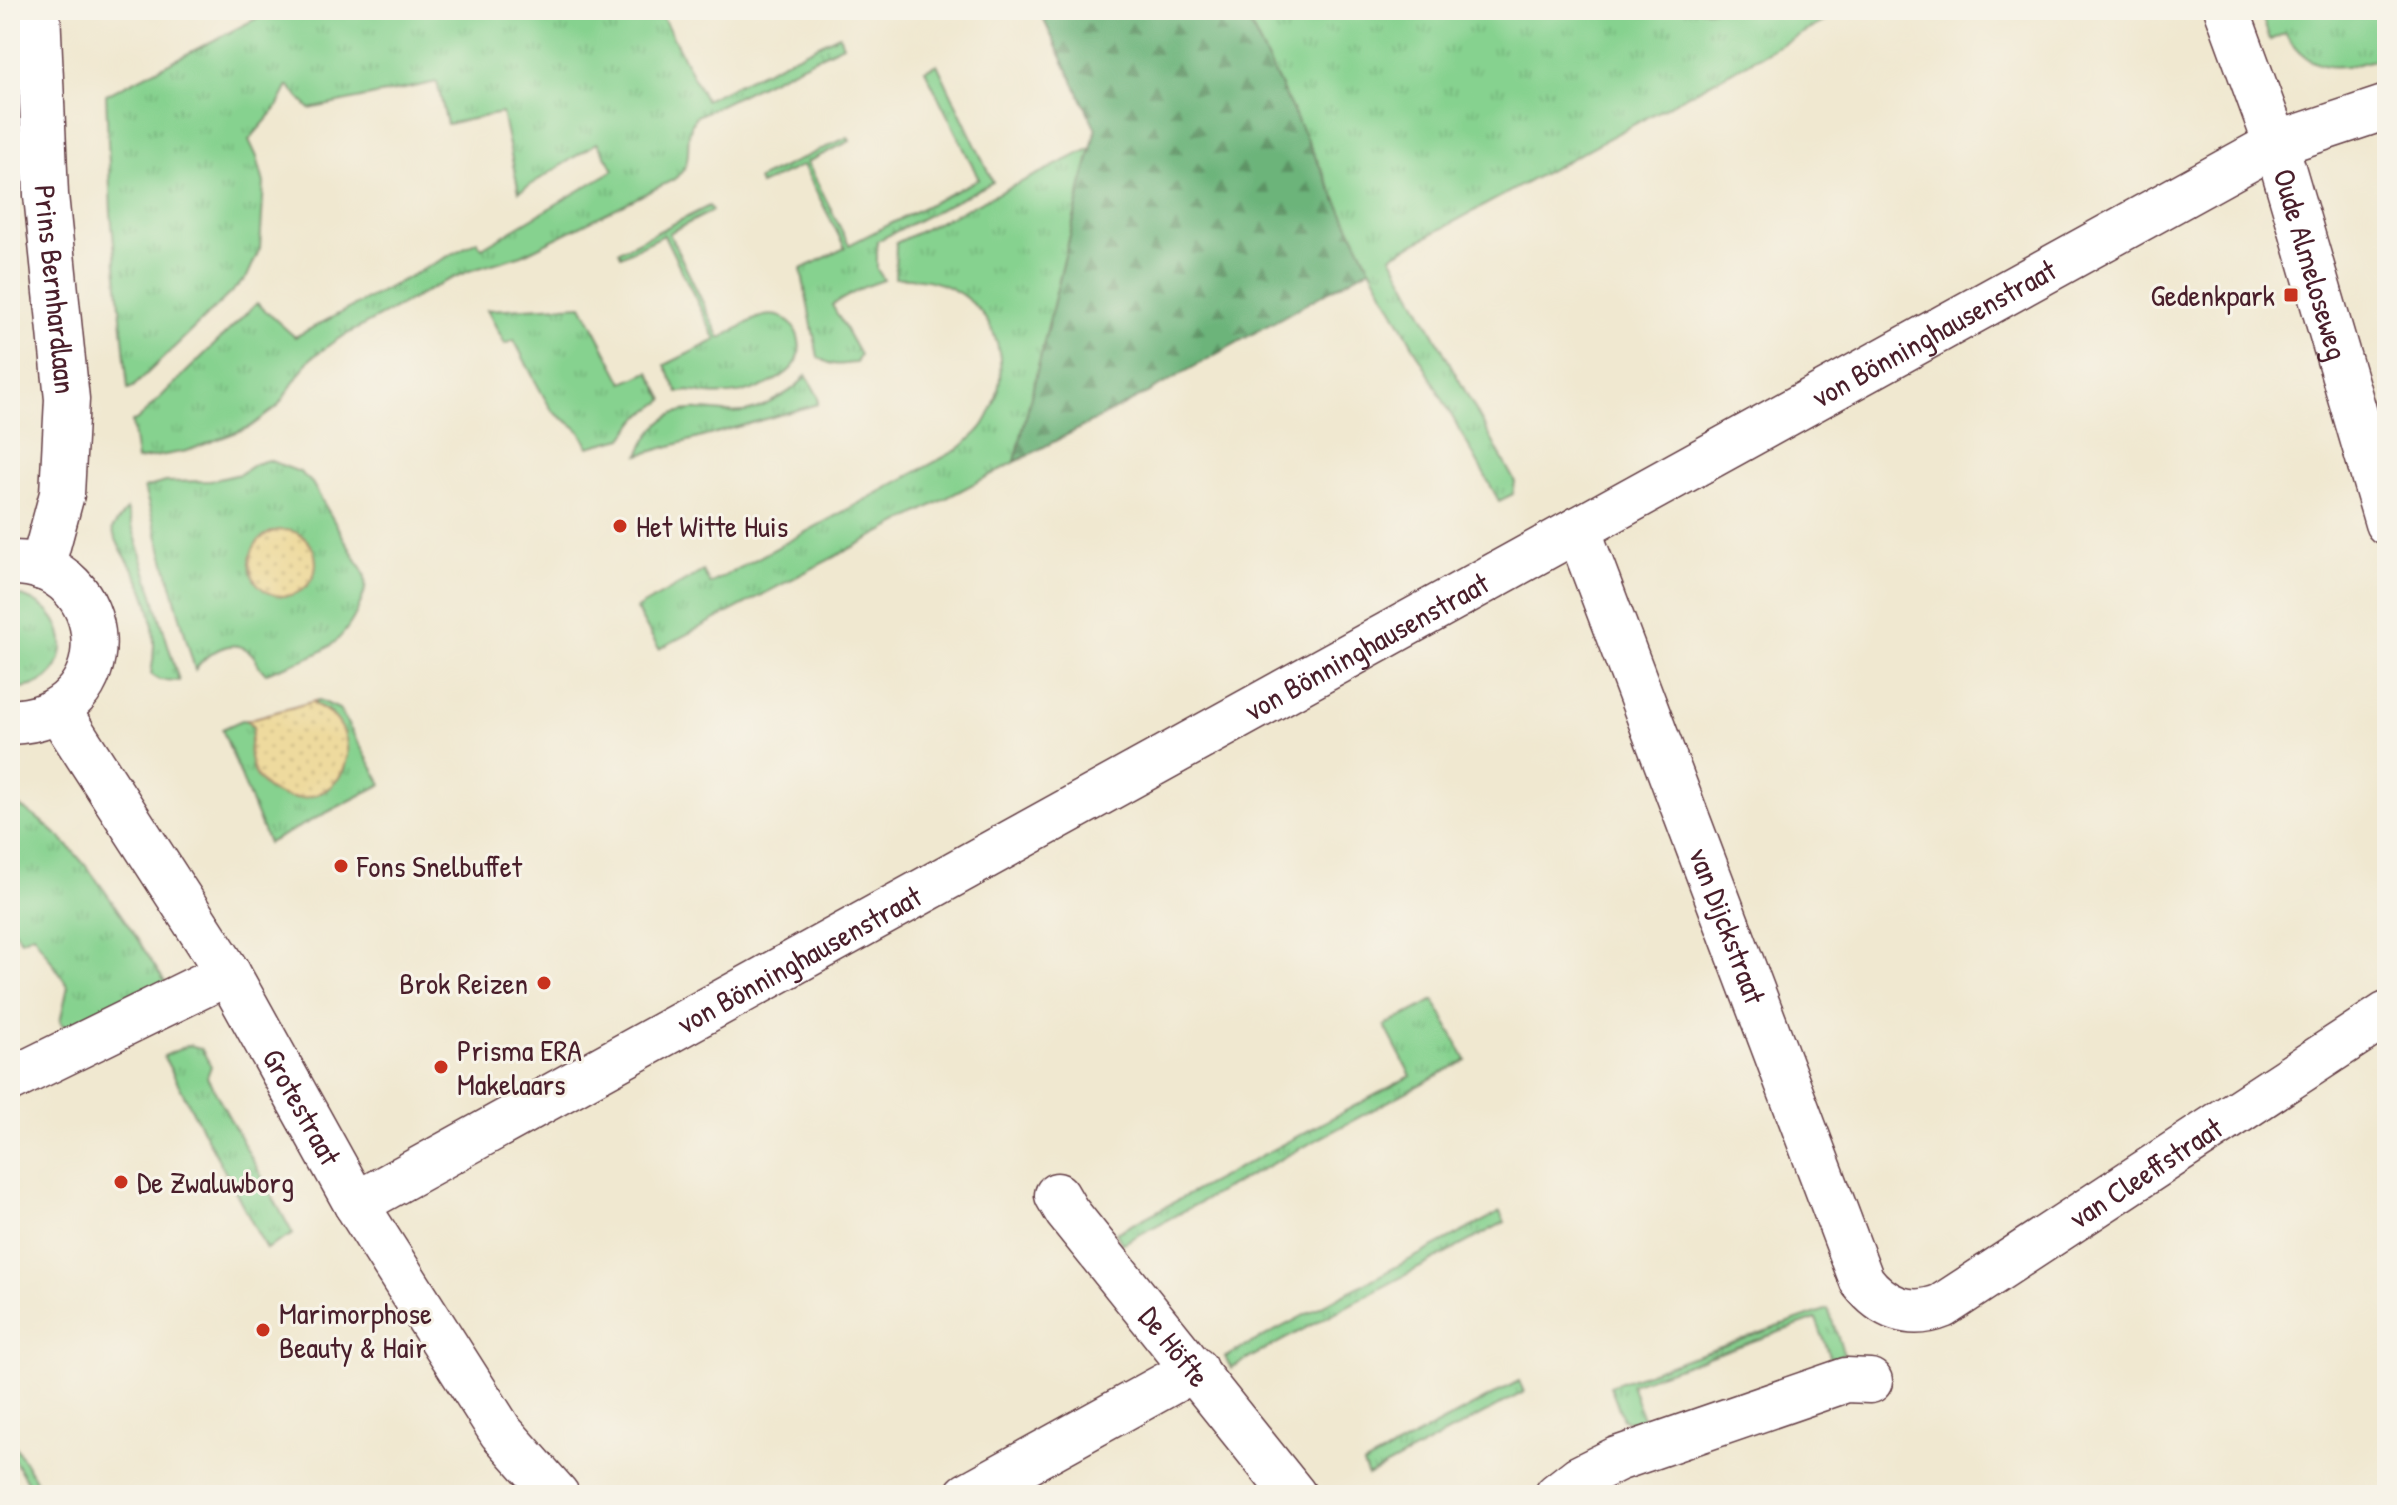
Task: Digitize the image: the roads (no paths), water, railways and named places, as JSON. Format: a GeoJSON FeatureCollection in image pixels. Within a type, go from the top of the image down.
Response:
{"type":"FeatureCollection","features":[{"type":"Feature","properties":{"kind":"street","name":"Prins Bernhardlaan"},"geometry":{"type":"LineString","coordinates":[[26,566],[62,494],[67,399],[46,195],[38,10]]}},
{"type":"Feature","properties":{"kind":"street","name":"Oude Almeloseweg"},"geometry":{"type":"LineString","coordinates":[[2227,10],[2276,144],[2387,523]]}},
{"type":"Feature","properties":{"kind":"street","name":"von Bönninghausenstraat"},"geometry":{"type":"LineString","coordinates":[[356,1204],[2276,144],[2387,107]]}},
{"type":"Feature","properties":{"kind":"street","name":"van Dijckstraat"},"geometry":{"type":"LineString","coordinates":[[1578,529],[1862,1281],[1870,1291],[1896,1309]]}},
{"type":"Feature","properties":{"kind":"street"},"geometry":{"type":"LineString","coordinates":[[10,722],[43,718],[58,710],[80,690],[87,677],[94,649],[91,620],[78,594],[56,574],[26,566]]}},
{"type":"Feature","properties":{"kind":"street","name":"Grotestraat"},"geometry":{"type":"LineString","coordinates":[[58,710],[228,973],[356,1204],[501,1432],[557,1495]]}},
{"type":"Feature","properties":{"kind":"street"},"geometry":{"type":"LineString","coordinates":[[10,1080],[228,973]]}},
{"type":"Feature","properties":{"kind":"street","name":"van Cleeffstraat"},"geometry":{"type":"LineString","coordinates":[[1896,1309],[1920,1312],[1942,1306],[2387,1014]]}},
{"type":"Feature","properties":{"kind":"street","name":"De Höfte"},"geometry":{"type":"LineString","coordinates":[[1057,1195],[1067,1212],[1294,1495]]}},
{"type":"Feature","properties":{"kind":"street"},"geometry":{"type":"LineString","coordinates":[[967,1495],[1195,1369]]}},
{"type":"Feature","properties":{"kind":"street"},"geometry":{"type":"LineString","coordinates":[[1557,1495],[1579,1478],[1617,1459],[1846,1380],[1870,1381]]}},
{"type":"Feature","properties":{"kind":"place","name":"Gedenkpark"},"geometry":{"type":"Point","coordinates":[2291,295]}},
{"type":"Feature","properties":{"kind":"place","name":"Het Witte Huis"},"geometry":{"type":"Point","coordinates":[620,526]}},
{"type":"Feature","properties":{"kind":"place","name":"Fons Snelbuffet"},"geometry":{"type":"Point","coordinates":[341,866]}},
{"type":"Feature","properties":{"kind":"place","name":"Brok Reizen"},"geometry":{"type":"Point","coordinates":[544,983]}},
{"type":"Feature","properties":{"kind":"place","name":"Prisma ERA Makelaars"},"geometry":{"type":"Point","coordinates":[441,1067]}},
{"type":"Feature","properties":{"kind":"place","name":"De Zwaluwborg"},"geometry":{"type":"Point","coordinates":[121,1182]}},
{"type":"Feature","properties":{"kind":"place","name":"Marimorphose Beauty & Hair"},"geometry":{"type":"Point","coordinates":[263,1330]}}]}
